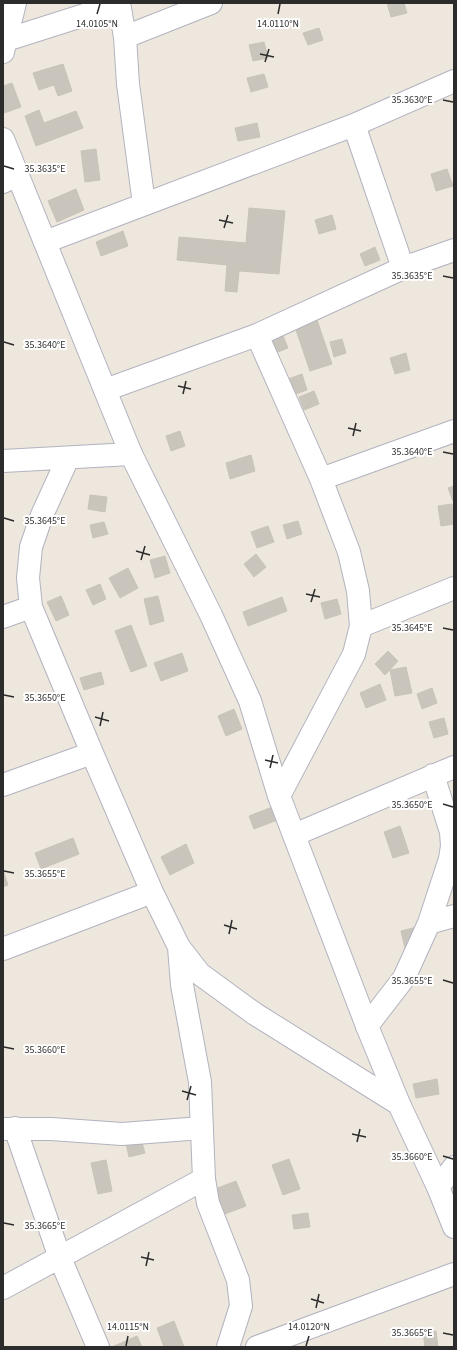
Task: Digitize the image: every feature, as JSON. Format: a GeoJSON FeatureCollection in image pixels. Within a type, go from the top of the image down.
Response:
{"type":"FeatureCollection","features":[{"type":"Feature","properties":{"kind":"street"},"geometry":{"type":"LineString","coordinates":[[5,46],[14,3]]}},
{"type":"Feature","properties":{"kind":"street"},"geometry":{"type":"LineString","coordinates":[[125,37],[211,3]]}},
{"type":"Feature","properties":{"kind":"street"},"geometry":{"type":"LineString","coordinates":[[5,46],[119,4],[125,37],[128,84],[144,204]]}},
{"type":"Feature","properties":{"kind":"street"},"geometry":{"type":"LineString","coordinates":[[46,242],[354,126],[454,81]]}},
{"type":"Feature","properties":{"kind":"street"},"geometry":{"type":"LineString","coordinates":[[354,126],[403,268]]}},
{"type":"Feature","properties":{"kind":"street"},"geometry":{"type":"LineString","coordinates":[[3,139],[10,179],[46,242],[131,454],[211,615],[250,701],[279,796],[367,1026],[399,1104],[438,1187],[454,1227]]}},
{"type":"Feature","properties":{"kind":"street"},"geometry":{"type":"LineString","coordinates":[[106,390],[257,335],[403,268],[454,250]]}},
{"type":"Feature","properties":{"kind":"street"},"geometry":{"type":"LineString","coordinates":[[257,335],[322,479],[349,552],[358,591],[361,626],[354,654],[279,796]]}},
{"type":"Feature","properties":{"kind":"street"},"geometry":{"type":"LineString","coordinates":[[322,479],[454,431]]}},
{"type":"Feature","properties":{"kind":"street"},"geometry":{"type":"LineString","coordinates":[[3,461],[131,454]]}},
{"type":"Feature","properties":{"kind":"street"},"geometry":{"type":"LineString","coordinates":[[68,458],[42,515],[31,547],[28,578],[31,607],[152,892],[178,947],[200,974],[255,1014],[399,1104]]}},
{"type":"Feature","properties":{"kind":"street"},"geometry":{"type":"LineString","coordinates":[[361,626],[454,588]]}},
{"type":"Feature","properties":{"kind":"street"},"geometry":{"type":"LineString","coordinates":[[3,617],[31,607]]}},
{"type":"Feature","properties":{"kind":"street"},"geometry":{"type":"LineString","coordinates":[[3,785],[92,753]]}},
{"type":"Feature","properties":{"kind":"street"},"geometry":{"type":"LineString","coordinates":[[294,835],[454,767]]}},
{"type":"Feature","properties":{"kind":"street"},"geometry":{"type":"LineString","coordinates":[[367,1026],[404,978],[429,923],[450,859],[452,832],[434,775]]}},
{"type":"Feature","properties":{"kind":"street"},"geometry":{"type":"LineString","coordinates":[[3,949],[152,892]]}},
{"type":"Feature","properties":{"kind":"street"},"geometry":{"type":"LineString","coordinates":[[429,923],[454,916]]}},
{"type":"Feature","properties":{"kind":"street"},"geometry":{"type":"LineString","coordinates":[[178,947],[182,985],[200,1082],[204,1180],[208,1203],[238,1280],[241,1306],[228,1347]]}},
{"type":"Feature","properties":{"kind":"street"},"geometry":{"type":"LineString","coordinates":[[98,1347],[60,1258],[9,1128],[51,1129],[122,1134],[202,1128]]}},
{"type":"Feature","properties":{"kind":"street"},"geometry":{"type":"LineString","coordinates":[[438,1187],[454,1167]]}},
{"type":"Feature","properties":{"kind":"street"},"geometry":{"type":"LineString","coordinates":[[3,1288],[204,1180]]}},
{"type":"Feature","properties":{"kind":"street"},"geometry":{"type":"LineString","coordinates":[[258,1347],[454,1274]]}},
{"type":"Feature","properties":{"kind":"building"},"geometry":{"type":"Polygon","coordinates":[[[387,3],[404,3],[407,13],[391,17],[387,3]]]}},
{"type":"Feature","properties":{"kind":"building"},"geometry":{"type":"Polygon","coordinates":[[[319,28],[323,40],[308,45],[303,33],[319,28]]]}},
{"type":"Feature","properties":{"kind":"building"},"geometry":{"type":"Polygon","coordinates":[[[264,42],[268,58],[253,61],[249,45],[264,42]]]}},
{"type":"Feature","properties":{"kind":"building"},"geometry":{"type":"Polygon","coordinates":[[[63,64],[72,91],[58,96],[54,85],[39,90],[33,73],[63,64]]]}},
{"type":"Feature","properties":{"kind":"building"},"geometry":{"type":"Polygon","coordinates":[[[264,74],[268,87],[251,92],[247,78],[264,74]]]}},
{"type":"Feature","properties":{"kind":"building"},"geometry":{"type":"Polygon","coordinates":[[[12,83],[21,107],[4,113],[3,86],[12,83]]]}},
{"type":"Feature","properties":{"kind":"building"},"geometry":{"type":"Polygon","coordinates":[[[39,110],[44,123],[76,111],[83,128],[36,146],[25,116],[39,110]]]}},
{"type":"Feature","properties":{"kind":"building"},"geometry":{"type":"Polygon","coordinates":[[[257,123],[260,137],[238,141],[235,128],[257,123]]]}},
{"type":"Feature","properties":{"kind":"building"},"geometry":{"type":"Polygon","coordinates":[[[96,149],[100,180],[85,182],[81,151],[96,149]]]}},
{"type":"Feature","properties":{"kind":"building"},"geometry":{"type":"Polygon","coordinates":[[[447,169],[453,186],[436,191],[431,174],[447,169]]]}},
{"type":"Feature","properties":{"kind":"building"},"geometry":{"type":"Polygon","coordinates":[[[76,189],[84,210],[57,222],[48,201],[76,189]]]}},
{"type":"Feature","properties":{"kind":"building"},"geometry":{"type":"Polygon","coordinates":[[[249,208],[285,211],[279,274],[239,271],[237,292],[225,291],[227,265],[177,260],[179,237],[246,243],[249,208]]]}},
{"type":"Feature","properties":{"kind":"building"},"geometry":{"type":"Polygon","coordinates":[[[332,215],[336,229],[319,234],[315,220],[332,215]]]}},
{"type":"Feature","properties":{"kind":"building"},"geometry":{"type":"Polygon","coordinates":[[[123,231],[128,246],[101,256],[96,242],[123,231]]]}},
{"type":"Feature","properties":{"kind":"building"},"geometry":{"type":"Polygon","coordinates":[[[375,247],[380,260],[365,266],[360,254],[375,247]]]}},
{"type":"Feature","properties":{"kind":"building"},"geometry":{"type":"Polygon","coordinates":[[[317,320],[332,364],[310,371],[295,327],[317,320]]]}},
{"type":"Feature","properties":{"kind":"building"},"geometry":{"type":"Polygon","coordinates":[[[282,333],[288,348],[273,354],[267,339],[282,333]]]}},
{"type":"Feature","properties":{"kind":"building"},"geometry":{"type":"Polygon","coordinates":[[[342,339],[346,353],[334,357],[330,342],[342,339]]]}},
{"type":"Feature","properties":{"kind":"building"},"geometry":{"type":"Polygon","coordinates":[[[406,353],[410,370],[395,374],[390,358],[406,353]]]}},
{"type":"Feature","properties":{"kind":"building"},"geometry":{"type":"Polygon","coordinates":[[[302,374],[307,390],[293,395],[288,379],[302,374]]]}},
{"type":"Feature","properties":{"kind":"building"},"geometry":{"type":"Polygon","coordinates":[[[314,391],[319,404],[304,410],[299,397],[314,391]]]}},
{"type":"Feature","properties":{"kind":"building"},"geometry":{"type":"Polygon","coordinates":[[[180,431],[185,446],[171,451],[166,436],[180,431]]]}},
{"type":"Feature","properties":{"kind":"building"},"geometry":{"type":"Polygon","coordinates":[[[251,455],[255,471],[230,479],[226,463],[251,455]]]}},
{"type":"Feature","properties":{"kind":"building"},"geometry":{"type":"Polygon","coordinates":[[[454,486],[454,501],[453,501],[448,488],[454,486]]]}},
{"type":"Feature","properties":{"kind":"building"},"geometry":{"type":"Polygon","coordinates":[[[90,495],[107,497],[105,512],[88,509],[90,495]]]}},
{"type":"Feature","properties":{"kind":"building"},"geometry":{"type":"Polygon","coordinates":[[[452,504],[454,524],[441,526],[438,506],[452,504]]]}},
{"type":"Feature","properties":{"kind":"building"},"geometry":{"type":"Polygon","coordinates":[[[298,521],[302,534],[287,539],[283,525],[298,521]]]}},
{"type":"Feature","properties":{"kind":"building"},"geometry":{"type":"Polygon","coordinates":[[[104,522],[108,534],[93,538],[90,525],[104,522]]]}},
{"type":"Feature","properties":{"kind":"building"},"geometry":{"type":"Polygon","coordinates":[[[268,526],[274,542],[257,548],[251,532],[268,526]]]}},
{"type":"Feature","properties":{"kind":"building"},"geometry":{"type":"Polygon","coordinates":[[[256,554],[266,567],[254,577],[244,564],[256,554]]]}},
{"type":"Feature","properties":{"kind":"building"},"geometry":{"type":"Polygon","coordinates":[[[165,556],[170,573],[155,578],[150,560],[165,556]]]}},
{"type":"Feature","properties":{"kind":"building"},"geometry":{"type":"Polygon","coordinates":[[[128,568],[138,588],[120,598],[109,578],[128,568]]]}},
{"type":"Feature","properties":{"kind":"building"},"geometry":{"type":"Polygon","coordinates":[[[100,584],[106,599],[93,605],[86,590],[100,584]]]}},
{"type":"Feature","properties":{"kind":"building"},"geometry":{"type":"Polygon","coordinates":[[[61,596],[69,615],[56,621],[47,602],[61,596]]]}},
{"type":"Feature","properties":{"kind":"building"},"geometry":{"type":"Polygon","coordinates":[[[158,596],[164,621],[150,625],[144,599],[158,596]]]}},
{"type":"Feature","properties":{"kind":"building"},"geometry":{"type":"Polygon","coordinates":[[[282,597],[287,611],[248,626],[243,612],[282,597]]]}},
{"type":"Feature","properties":{"kind":"building"},"geometry":{"type":"Polygon","coordinates":[[[337,599],[341,614],[325,619],[321,603],[337,599]]]}},
{"type":"Feature","properties":{"kind":"building"},"geometry":{"type":"Polygon","coordinates":[[[131,625],[147,666],[131,672],[115,631],[131,625]]]}},
{"type":"Feature","properties":{"kind":"building"},"geometry":{"type":"Polygon","coordinates":[[[388,651],[398,661],[385,675],[375,664],[388,651]]]}},
{"type":"Feature","properties":{"kind":"building"},"geometry":{"type":"Polygon","coordinates":[[[182,653],[188,671],[161,681],[154,663],[182,653]]]}},
{"type":"Feature","properties":{"kind":"building"},"geometry":{"type":"Polygon","coordinates":[[[406,667],[412,693],[395,696],[390,670],[406,667]]]}},
{"type":"Feature","properties":{"kind":"building"},"geometry":{"type":"Polygon","coordinates":[[[101,672],[104,684],[84,690],[80,678],[101,672]]]}},
{"type":"Feature","properties":{"kind":"building"},"geometry":{"type":"Polygon","coordinates":[[[380,684],[386,700],[366,708],[360,693],[380,684]]]}},
{"type":"Feature","properties":{"kind":"building"},"geometry":{"type":"Polygon","coordinates":[[[432,688],[437,703],[422,709],[417,694],[432,688]]]}},
{"type":"Feature","properties":{"kind":"building"},"geometry":{"type":"Polygon","coordinates":[[[234,709],[242,729],[226,736],[218,716],[234,709]]]}},
{"type":"Feature","properties":{"kind":"building"},"geometry":{"type":"Polygon","coordinates":[[[444,718],[448,734],[434,738],[429,722],[444,718]]]}},
{"type":"Feature","properties":{"kind":"building"},"geometry":{"type":"Polygon","coordinates":[[[275,806],[280,819],[254,829],[249,816],[275,806]]]}},
{"type":"Feature","properties":{"kind":"building"},"geometry":{"type":"Polygon","coordinates":[[[400,826],[409,853],[393,858],[384,832],[400,826]]]}},
{"type":"Feature","properties":{"kind":"building"},"geometry":{"type":"Polygon","coordinates":[[[73,838],[79,854],[41,869],[35,853],[73,838]]]}},
{"type":"Feature","properties":{"kind":"building"},"geometry":{"type":"Polygon","coordinates":[[[186,844],[194,863],[170,875],[161,857],[186,844]]]}},
{"type":"Feature","properties":{"kind":"building"},"geometry":{"type":"Polygon","coordinates":[[[3,870],[8,885],[3,887],[3,870]]]}},
{"type":"Feature","properties":{"kind":"building"},"geometry":{"type":"Polygon","coordinates":[[[417,927],[422,944],[405,948],[401,931],[417,927]]]}},
{"type":"Feature","properties":{"kind":"building"},"geometry":{"type":"Polygon","coordinates":[[[437,1079],[439,1094],[416,1098],[413,1084],[437,1079]]]}},
{"type":"Feature","properties":{"kind":"building"},"geometry":{"type":"Polygon","coordinates":[[[141,1139],[145,1153],[129,1157],[126,1143],[141,1139]]]}},
{"type":"Feature","properties":{"kind":"building"},"geometry":{"type":"Polygon","coordinates":[[[289,1159],[300,1189],[283,1195],[272,1165],[289,1159]]]}},
{"type":"Feature","properties":{"kind":"building"},"geometry":{"type":"Polygon","coordinates":[[[106,1160],[112,1191],[98,1194],[91,1163],[106,1160]]]}},
{"type":"Feature","properties":{"kind":"building"},"geometry":{"type":"Polygon","coordinates":[[[236,1181],[246,1206],[225,1214],[215,1189],[236,1181]]]}},
{"type":"Feature","properties":{"kind":"building"},"geometry":{"type":"Polygon","coordinates":[[[308,1213],[310,1227],[294,1229],[292,1215],[308,1213]]]}},
{"type":"Feature","properties":{"kind":"building"},"geometry":{"type":"Polygon","coordinates":[[[174,1321],[184,1347],[164,1347],[157,1328],[174,1321]]]}},
{"type":"Feature","properties":{"kind":"building"},"geometry":{"type":"Polygon","coordinates":[[[436,1331],[438,1347],[425,1347],[423,1332],[436,1331]]]}},
{"type":"Feature","properties":{"kind":"building"},"geometry":{"type":"Polygon","coordinates":[[[137,1336],[142,1347],[112,1347],[137,1336]]]}}]}
